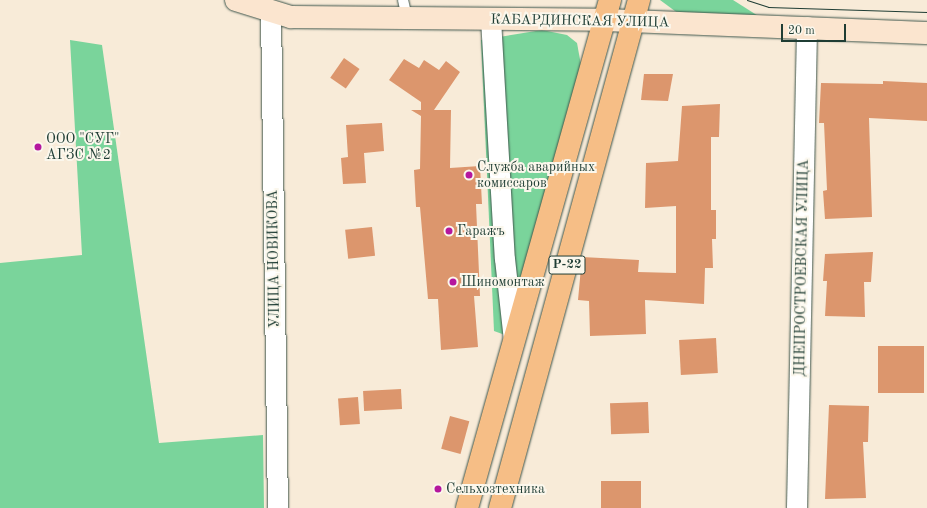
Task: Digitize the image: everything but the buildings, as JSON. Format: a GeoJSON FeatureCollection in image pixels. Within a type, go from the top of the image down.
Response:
{"type":"FeatureCollection","features":[{"type":"Feature","properties":{"kind":"highway","name":"Р-22"},"geometry":{"type":"LineString","coordinates":[[500,508],[639,0]]}},
{"type":"Feature","properties":{"kind":"highway","name":"Р-22"},"geometry":{"type":"LineString","coordinates":[[466,508],[607,10]]}},
{"type":"Feature","properties":{"kind":"street","name":"КАБАРДИНСКАЯ УЛИЦА"},"geometry":{"type":"LineString","coordinates":[[236,0],[290,17],[405,9],[491,19],[607,10],[633,22],[807,27],[927,33]]}},
{"type":"Feature","properties":{"kind":"street","name":"УЛИЦА НОВИКОВА"},"geometry":{"type":"LineString","coordinates":[[271,11],[278,508]]}},
{"type":"Feature","properties":{"kind":"street"},"geometry":{"type":"LineString","coordinates":[[491,19],[505,259],[514,342]]}},
{"type":"Feature","properties":{"kind":"street","name":"ДНЕПРОСТРОЕВСКАЯ УЛИЦА"},"geometry":{"type":"LineString","coordinates":[[797,508],[807,27]]}},
{"type":"Feature","properties":{"kind":"green space"},"geometry":{"type":"Polygon","coordinates":[[[660,0],[733,0],[763,19],[679,14],[660,0]]]}},
{"type":"Feature","properties":{"kind":"green space"},"geometry":{"type":"Polygon","coordinates":[[[542,30],[567,35],[577,43],[581,65],[505,335],[494,331],[481,40],[542,30]]]}},
{"type":"Feature","properties":{"kind":"green space"},"geometry":{"type":"Polygon","coordinates":[[[70,40],[102,45],[159,443],[263,435],[264,508],[0,508],[0,263],[82,255],[70,40]]]}},
{"type":"Feature","properties":{"kind":"tram line"},"geometry":{"type":"LineString","coordinates":[[747,0],[768,7],[927,12]]}},
{"type":"Feature","properties":{"kind":"place","name":"ООО \"СУГ\" АГЗС №2"},"geometry":{"type":"Point","coordinates":[38,147]}},
{"type":"Feature","properties":{"kind":"place","name":"Служба аварийных комиссаров"},"geometry":{"type":"Point","coordinates":[469,175]}},
{"type":"Feature","properties":{"kind":"place","name":"Гаражъ"},"geometry":{"type":"Point","coordinates":[449,231]}},
{"type":"Feature","properties":{"kind":"place","name":"Шиномонтаж"},"geometry":{"type":"Point","coordinates":[453,282]}},
{"type":"Feature","properties":{"kind":"place","name":"Сельхозтехника"},"geometry":{"type":"Point","coordinates":[438,489]}}]}
